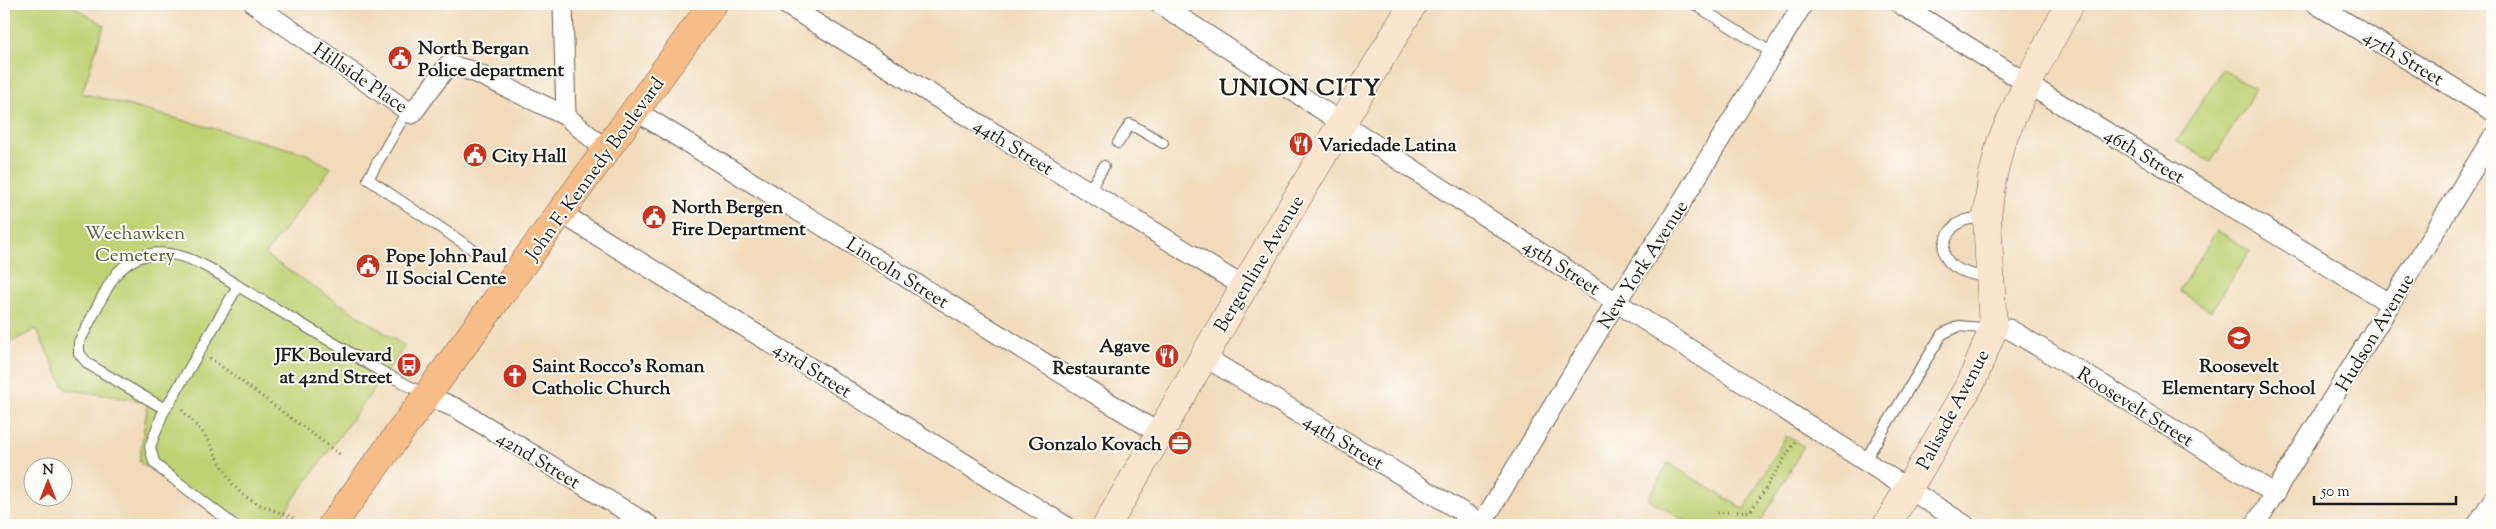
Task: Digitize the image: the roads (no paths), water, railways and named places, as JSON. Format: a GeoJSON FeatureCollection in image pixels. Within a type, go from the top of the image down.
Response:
{"type":"FeatureCollection","features":[{"type":"Feature","properties":{"kind":"main road","name":"John F. Kennedy Boulevard"},"geometry":{"type":"LineString","coordinates":[[332,525],[713,4]]}},
{"type":"Feature","properties":{"kind":"street"},"geometry":{"type":"LineString","coordinates":[[563,4],[566,116],[607,151]]}},
{"type":"Feature","properties":{"kind":"street","name":"44th Street"},"geometry":{"type":"LineString","coordinates":[[785,4],[1244,287]]}},
{"type":"Feature","properties":{"kind":"street","name":"Bergenline Avenue"},"geometry":{"type":"LineString","coordinates":[[1107,525],[1203,356],[1413,4]]}},
{"type":"Feature","properties":{"kind":"street","name":"New York Avenue"},"geometry":{"type":"LineString","coordinates":[[1482,525],[1616,302],[1675,213],[1803,4]]}},
{"type":"Feature","properties":{"kind":"street","name":"46th Street"},"geometry":{"type":"LineString","coordinates":[[1900,4],[2027,84],[2391,304]]}},
{"type":"Feature","properties":{"kind":"street","name":"Palisade Avenue"},"geometry":{"type":"LineString","coordinates":[[1887,525],[1972,381],[1993,329],[1987,217],[1992,179],[2001,142],[2027,84],[2070,4]]}},
{"type":"Feature","properties":{"kind":"street","name":"47th Street"},"geometry":{"type":"LineString","coordinates":[[2316,4],[2492,111]]}},
{"type":"Feature","properties":{"kind":"street","name":"45th Street"},"geometry":{"type":"LineString","coordinates":[[1167,5],[1616,302],[1910,488],[1965,525]]}},
{"type":"Feature","properties":{"kind":"street","name":"Hillside Place"},"geometry":{"type":"LineString","coordinates":[[260,6],[410,112],[448,65],[472,71],[566,116]]}},
{"type":"Feature","properties":{"kind":"street","name":"Lincoln Street"},"geometry":{"type":"LineString","coordinates":[[636,111],[1160,434]]}},
{"type":"Feature","properties":{"kind":"street","name":"Hudson Avenue"},"geometry":{"type":"LineString","coordinates":[[2255,525],[2492,138]]}},
{"type":"Feature","properties":{"kind":"street","name":"43rd Street"},"geometry":{"type":"LineString","coordinates":[[561,213],[1064,525]]}},
{"type":"Feature","properties":{"kind":"street","name":"Roosevelt Street"},"geometry":{"type":"LineString","coordinates":[[1993,329],[2009,329],[2108,388],[2275,494]]}},
{"type":"Feature","properties":{"kind":"street","name":"44th Street"},"geometry":{"type":"LineString","coordinates":[[1203,356],[1482,525]]}},
{"type":"Feature","properties":{"kind":"street","name":"42nd Street"},"geometry":{"type":"LineString","coordinates":[[427,396],[456,408],[649,525]]}},
{"type":"Feature","properties":{"kind":"street"},"geometry":{"type":"LineString","coordinates":[[2477,525],[2492,501]]}},
{"type":"Feature","properties":{"kind":"lane"},"geometry":{"type":"LineString","coordinates":[[1694,4],[1774,54]]}},
{"type":"Feature","properties":{"kind":"lane"},"geometry":{"type":"LineString","coordinates":[[410,112],[368,179],[472,249]]}},
{"type":"Feature","properties":{"kind":"lane"},"geometry":{"type":"LineString","coordinates":[[1118,144],[1130,124],[1163,143]]}},
{"type":"Feature","properties":{"kind":"lane"},"geometry":{"type":"LineString","coordinates":[[1088,192],[1104,166]]}},
{"type":"Feature","properties":{"kind":"lane"},"geometry":{"type":"LineString","coordinates":[[1987,217],[1963,221],[1951,229],[1944,242],[1946,258],[1954,267],[1969,275],[1990,277]]}},
{"type":"Feature","properties":{"kind":"lane"},"geometry":{"type":"LineString","coordinates":[[165,409],[88,364],[79,353],[79,342],[117,273],[130,262],[148,255],[167,252],[185,256],[210,267],[238,286],[377,369],[427,396]]}},
{"type":"Feature","properties":{"kind":"lane"},"geometry":{"type":"LineString","coordinates":[[234,525],[162,470],[154,462],[150,448],[165,409],[238,286]]}},
{"type":"Feature","properties":{"kind":"lane"},"geometry":{"type":"LineString","coordinates":[[1865,460],[1942,334],[1959,326],[1993,329]]}},
{"type":"Feature","properties":{"kind":"place","name":"North Bergan Police department"},"geometry":{"type":"Point","coordinates":[400,58]}},
{"type":"Feature","properties":{"kind":"place","name":"Variedade Latina"},"geometry":{"type":"Point","coordinates":[1301,144]}},
{"type":"Feature","properties":{"kind":"place","name":"City Hall"},"geometry":{"type":"Point","coordinates":[475,155]}},
{"type":"Feature","properties":{"kind":"place","name":"North Bergen Fire Department"},"geometry":{"type":"Point","coordinates":[654,217]}},
{"type":"Feature","properties":{"kind":"place","name":"Pope John Paul II Social Cente"},"geometry":{"type":"Point","coordinates":[368,266]}},
{"type":"Feature","properties":{"kind":"place","name":"Roosevelt Elementary School"},"geometry":{"type":"Point","coordinates":[2239,338]}},
{"type":"Feature","properties":{"kind":"place","name":"Agave Restaurante"},"geometry":{"type":"Point","coordinates":[1167,356]}},
{"type":"Feature","properties":{"kind":"place","name":"JFK Boulevard at 42nd Street"},"geometry":{"type":"Point","coordinates":[409,365]}},
{"type":"Feature","properties":{"kind":"place","name":"Saint Rocco's Roman Catholic Church"},"geometry":{"type":"Point","coordinates":[515,376]}},
{"type":"Feature","properties":{"kind":"place","name":"Gonzalo Kovach"},"geometry":{"type":"Point","coordinates":[1180,443]}},
{"type":"Feature","properties":{"kind":"district","name":"UNION CITY"},"geometry":{"type":"Point","coordinates":[1300,87]}},
{"type":"Feature","properties":{"kind":"park label","name":"Weehawken Cemetery"},"geometry":{"type":"Point","coordinates":[135,243]}}]}
